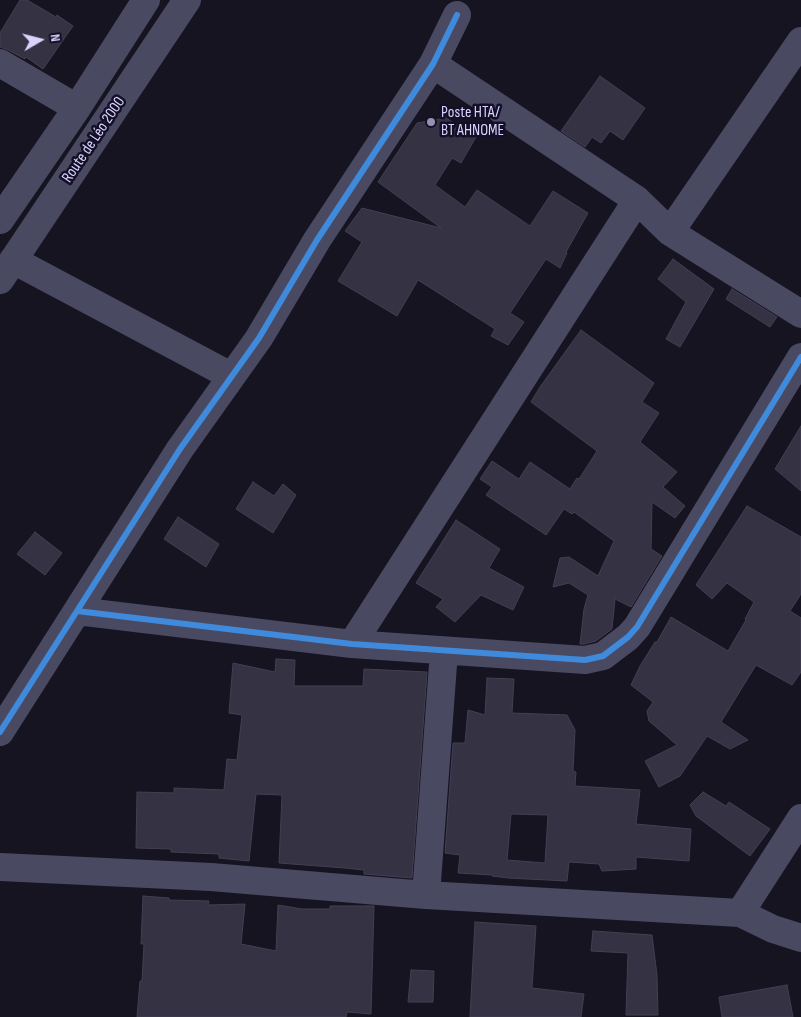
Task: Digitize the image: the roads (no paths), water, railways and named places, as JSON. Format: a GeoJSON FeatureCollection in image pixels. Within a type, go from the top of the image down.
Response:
{"type":"FeatureCollection","features":[{"type":"Feature","properties":{"kind":"street","name":"Route de Léo 2000"},"geometry":{"type":"LineString","coordinates":[[0,220],[77,108],[146,0]]}},
{"type":"Feature","properties":{"kind":"street","name":"Route de Léo 2000"},"geometry":{"type":"LineString","coordinates":[[6,270],[187,0]]}},
{"type":"Feature","properties":{"kind":"street"},"geometry":{"type":"LineString","coordinates":[[0,732],[180,449],[259,338],[317,240],[433,64],[457,15]]}},
{"type":"Feature","properties":{"kind":"street"},"geometry":{"type":"LineString","coordinates":[[670,232],[801,41]]}},
{"type":"Feature","properties":{"kind":"street"},"geometry":{"type":"LineString","coordinates":[[0,63],[77,108]]}},
{"type":"Feature","properties":{"kind":"street"},"geometry":{"type":"LineString","coordinates":[[433,64],[636,200],[670,232],[801,314]]}},
{"type":"Feature","properties":{"kind":"street"},"geometry":{"type":"LineString","coordinates":[[352,644],[636,200]]}},
{"type":"Feature","properties":{"kind":"street"},"geometry":{"type":"LineString","coordinates":[[6,270],[231,376]]}},
{"type":"Feature","properties":{"kind":"street"},"geometry":{"type":"LineString","coordinates":[[77,611],[352,644],[585,660],[603,656],[615,648],[637,627],[801,357]]}},
{"type":"Feature","properties":{"kind":"street"},"geometry":{"type":"LineString","coordinates":[[426,895],[444,651]]}},
{"type":"Feature","properties":{"kind":"street"},"geometry":{"type":"LineString","coordinates":[[740,913],[801,818]]}},
{"type":"Feature","properties":{"kind":"street"},"geometry":{"type":"LineString","coordinates":[[0,866],[211,877],[426,895],[740,913],[773,929],[801,938]]}},
{"type":"Feature","properties":{"kind":"place","name":"Poste HTA/ BT AHNOME"},"geometry":{"type":"Point","coordinates":[431,122]}}]}
